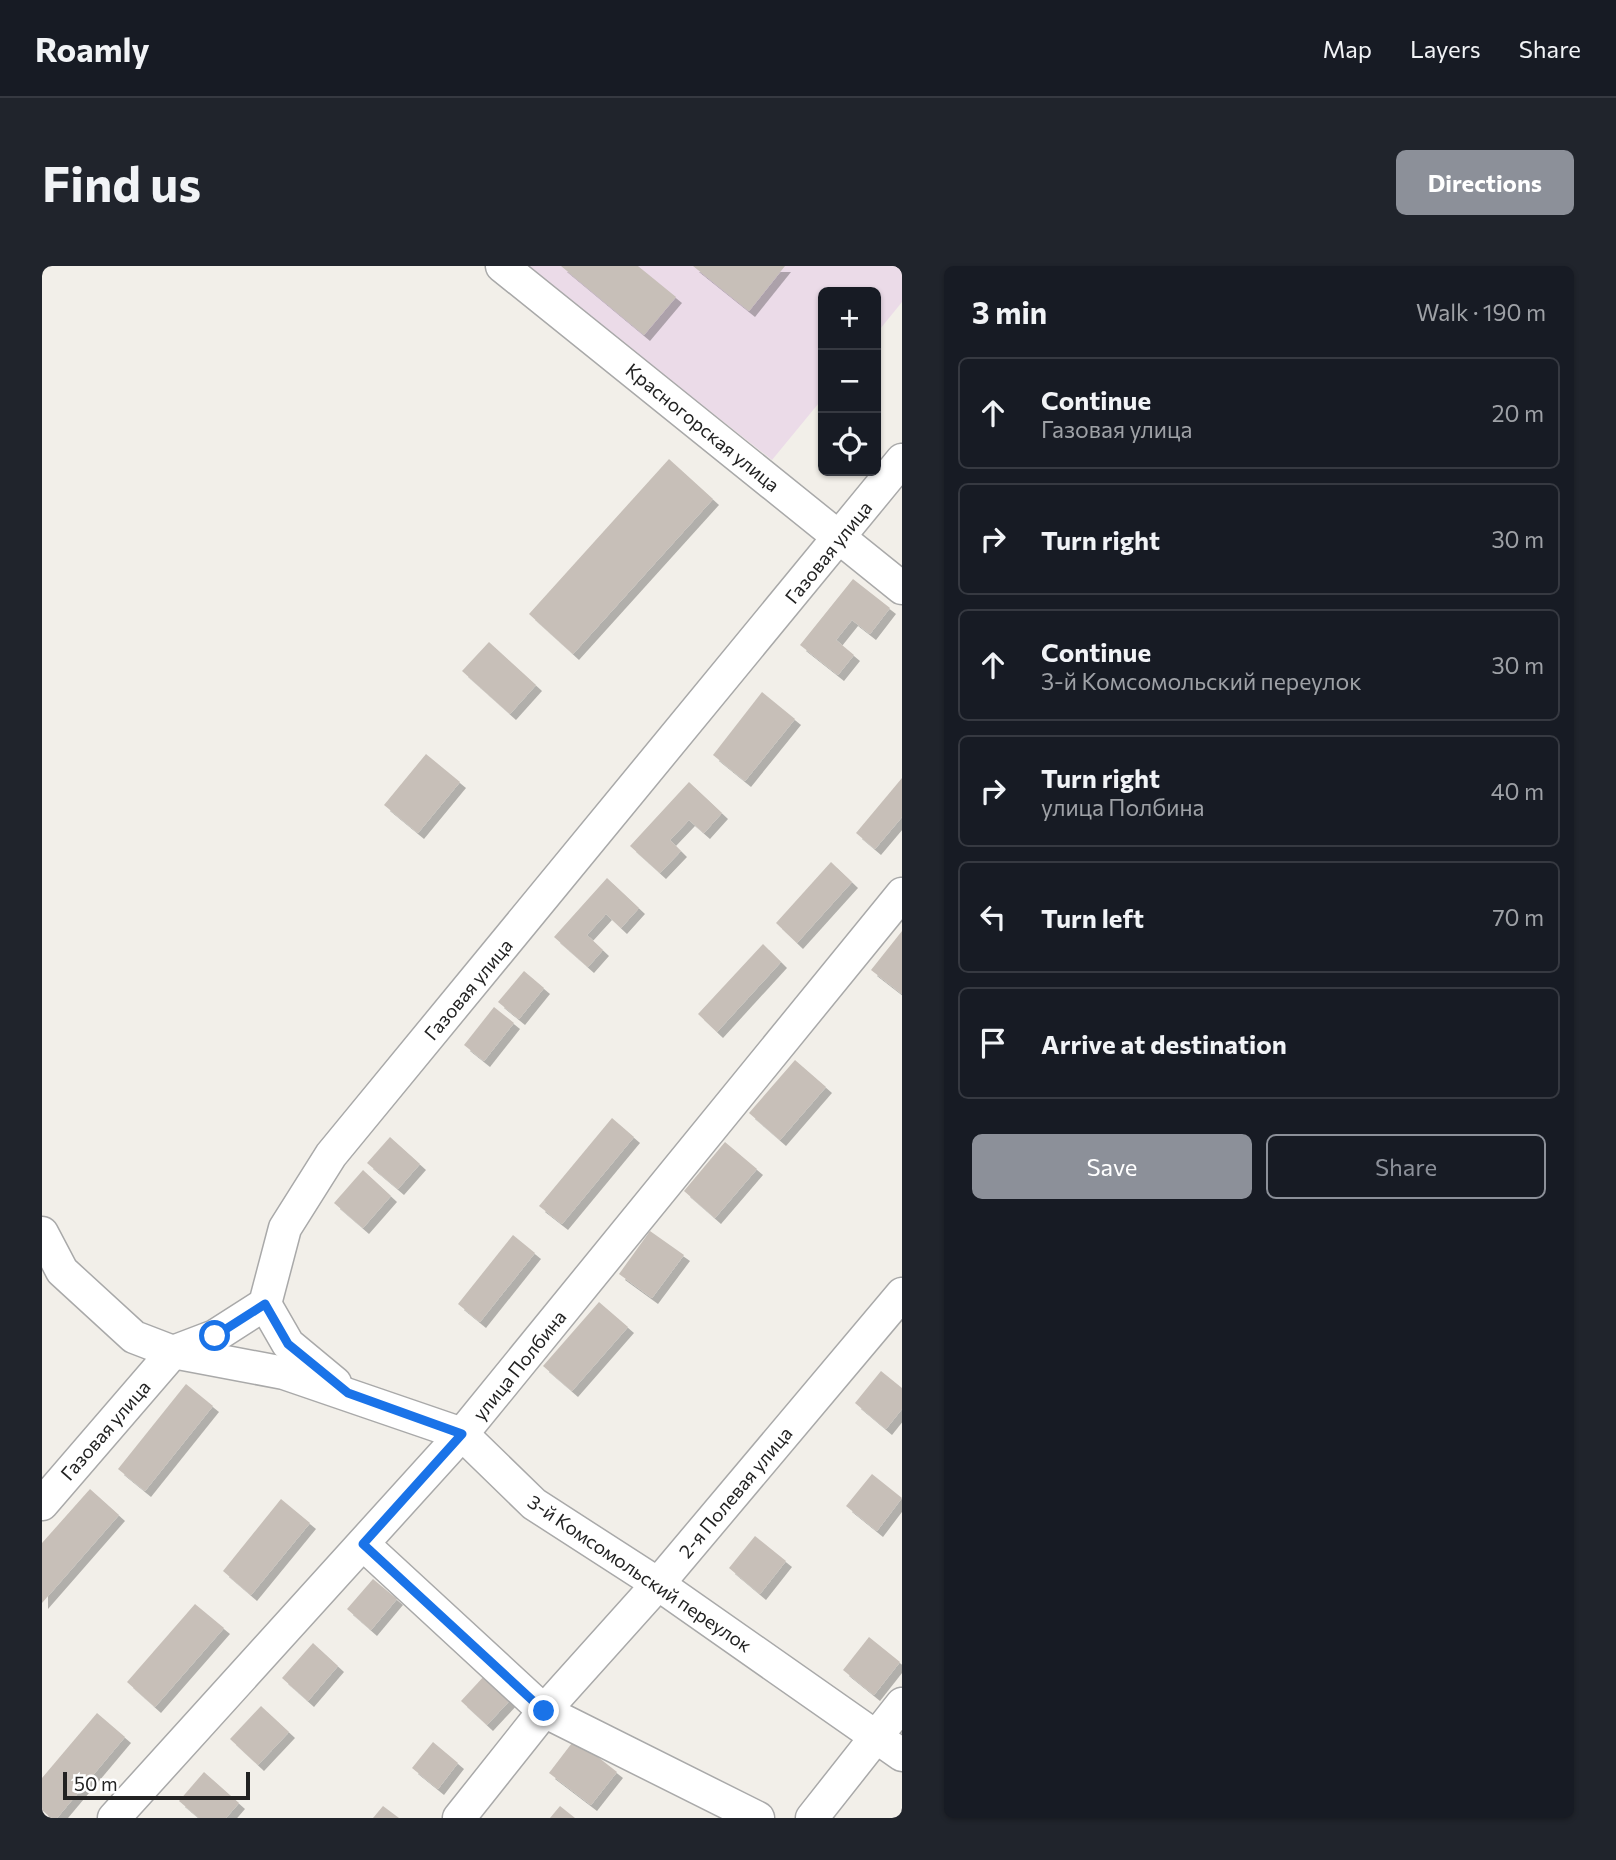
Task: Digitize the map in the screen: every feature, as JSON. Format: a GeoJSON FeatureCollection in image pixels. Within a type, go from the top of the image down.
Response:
{"type":"FeatureCollection","features":[{"type":"Feature","properties":{"kind":"street","name":"Красногорская улица"},"geometry":{"type":"LineString","coordinates":[[502,266],[902,588]]}},
{"type":"Feature","properties":{"kind":"street","name":"Газовая улица"},"geometry":{"type":"LineString","coordinates":[[42,1504],[173,1352],[215,1336],[265,1304],[285,1228],[331,1155],[902,460]]}},
{"type":"Feature","properties":{"kind":"street","name":"улица Полбина"},"geometry":{"type":"LineString","coordinates":[[114,1818],[462,1434],[902,894]]}},
{"type":"Feature","properties":{"kind":"street","name":"3-й Комсомольский переулок"},"geometry":{"type":"LineString","coordinates":[[42,1233],[62,1271],[134,1337],[173,1352],[284,1373],[462,1434],[534,1503],[658,1584],[902,1755]]}},
{"type":"Feature","properties":{"kind":"street","name":"2-я Полевая улица"},"geometry":{"type":"LineString","coordinates":[[459,1818],[544,1711],[658,1584],[902,1294]]}},
{"type":"Feature","properties":{"kind":"street"},"geometry":{"type":"LineString","coordinates":[[265,1304],[288,1344],[348,1393]]}},
{"type":"Feature","properties":{"kind":"street"},"geometry":{"type":"LineString","coordinates":[[363,1544],[544,1711],[758,1818]]}},
{"type":"Feature","properties":{"kind":"street"},"geometry":{"type":"LineString","coordinates":[[812,1818],[902,1704]]}},
{"type":"Feature","properties":{"kind":"shaded area"},"geometry":{"type":"Polygon","coordinates":[[[526,266],[902,266],[902,302],[881,328],[881,287],[818,287],[818,404],[772,460],[526,266]]]}},
{"type":"Feature","properties":{"kind":"building"},"geometry":{"type":"Polygon","coordinates":[[[561,266],[638,266],[676,297],[644,335],[561,266]]]}},
{"type":"Feature","properties":{"kind":"building"},"geometry":{"type":"Polygon","coordinates":[[[693,266],[785,266],[749,311],[693,266]]]}},
{"type":"Feature","properties":{"kind":"building"},"geometry":{"type":"Polygon","coordinates":[[[669,459],[713,499],[573,654],[529,614],[669,459]]]}},
{"type":"Feature","properties":{"kind":"building"},"geometry":{"type":"Polygon","coordinates":[[[853,579],[890,608],[870,634],[852,620],[836,640],[854,655],[838,675],[800,645],[853,579]]]}},
{"type":"Feature","properties":{"kind":"building"},"geometry":{"type":"Polygon","coordinates":[[[489,642],[536,685],[510,714],[462,671],[489,642]]]}},
{"type":"Feature","properties":{"kind":"building"},"geometry":{"type":"Polygon","coordinates":[[[762,692],[795,719],[745,781],[713,755],[762,692]]]}},
{"type":"Feature","properties":{"kind":"building"},"geometry":{"type":"Polygon","coordinates":[[[426,754],[460,782],[418,833],[384,805],[426,754]]]}},
{"type":"Feature","properties":{"kind":"building"},"geometry":{"type":"Polygon","coordinates":[[[902,778],[902,817],[875,849],[856,833],[902,778]]]}},
{"type":"Feature","properties":{"kind":"building"},"geometry":{"type":"Polygon","coordinates":[[[689,782],[722,813],[704,833],[689,820],[670,840],[681,851],[660,873],[630,846],[689,782]]]}},
{"type":"Feature","properties":{"kind":"building"},"geometry":{"type":"Polygon","coordinates":[[[831,862],[852,882],[797,943],[776,923],[831,862]]]}},
{"type":"Feature","properties":{"kind":"building"},"geometry":{"type":"Polygon","coordinates":[[[607,878],[639,908],[621,928],[606,914],[587,935],[603,950],[588,967],[554,937],[607,878]]]}},
{"type":"Feature","properties":{"kind":"building"},"geometry":{"type":"Polygon","coordinates":[[[902,931],[902,994],[871,970],[902,931]]]}},
{"type":"Feature","properties":{"kind":"building"},"geometry":{"type":"Polygon","coordinates":[[[763,944],[781,962],[717,1032],[698,1014],[763,944]]]}},
{"type":"Feature","properties":{"kind":"building"},"geometry":{"type":"Polygon","coordinates":[[[524,971],[544,988],[519,1019],[498,1002],[524,971]]]}},
{"type":"Feature","properties":{"kind":"building"},"geometry":{"type":"Polygon","coordinates":[[[494,1007],[514,1023],[484,1061],[464,1045],[494,1007]]]}},
{"type":"Feature","properties":{"kind":"building"},"geometry":{"type":"Polygon","coordinates":[[[795,1060],[826,1087],[780,1140],[749,1113],[795,1060]]]}},
{"type":"Feature","properties":{"kind":"building"},"geometry":{"type":"Polygon","coordinates":[[[612,1118],[634,1137],[562,1224],[539,1206],[612,1118]]]}},
{"type":"Feature","properties":{"kind":"building"},"geometry":{"type":"Polygon","coordinates":[[[390,1137],[420,1164],[398,1189],[367,1163],[390,1137]]]}},
{"type":"Feature","properties":{"kind":"building"},"geometry":{"type":"Polygon","coordinates":[[[725,1142],[757,1169],[715,1218],[684,1191],[725,1142]]]}},
{"type":"Feature","properties":{"kind":"building"},"geometry":{"type":"Polygon","coordinates":[[[363,1170],[391,1196],[363,1228],[334,1203],[363,1170]]]}},
{"type":"Feature","properties":{"kind":"building"},"geometry":{"type":"Polygon","coordinates":[[[650,1231],[684,1255],[652,1298],[619,1274],[650,1231]]]}},
{"type":"Feature","properties":{"kind":"building"},"geometry":{"type":"Polygon","coordinates":[[[513,1235],[535,1253],[480,1322],[458,1304],[513,1235]]]}},
{"type":"Feature","properties":{"kind":"building"},"geometry":{"type":"Polygon","coordinates":[[[599,1302],[628,1327],[572,1391],[543,1366],[599,1302]]]}},
{"type":"Feature","properties":{"kind":"building"},"geometry":{"type":"Polygon","coordinates":[[[881,1371],[902,1388],[902,1409],[886,1429],[855,1403],[881,1371]]]}},
{"type":"Feature","properties":{"kind":"building"},"geometry":{"type":"Polygon","coordinates":[[[186,1384],[213,1406],[145,1491],[118,1469],[186,1384]]]}},
{"type":"Feature","properties":{"kind":"building"},"geometry":{"type":"Polygon","coordinates":[[[872,1474],[902,1498],[877,1531],[846,1506],[872,1474]]]}},
{"type":"Feature","properties":{"kind":"building"},"geometry":{"type":"Polygon","coordinates":[[[90,1489],[119,1515],[42,1603],[42,1543],[90,1489]]]}},
{"type":"Feature","properties":{"kind":"building"},"geometry":{"type":"Polygon","coordinates":[[[281,1499],[310,1523],[251,1595],[223,1571],[281,1499]]]}},
{"type":"Feature","properties":{"kind":"building"},"geometry":{"type":"Polygon","coordinates":[[[755,1536],[786,1561],[760,1594],[729,1568],[755,1536]]]}},
{"type":"Feature","properties":{"kind":"building"},"geometry":{"type":"Polygon","coordinates":[[[373,1579],[397,1599],[371,1630],[347,1609],[373,1579]]]}},
{"type":"Feature","properties":{"kind":"building"},"geometry":{"type":"Polygon","coordinates":[[[195,1604],[224,1628],[155,1707],[127,1682],[195,1604]]]}},
{"type":"Feature","properties":{"kind":"building"},"geometry":{"type":"Polygon","coordinates":[[[869,1637],[900,1662],[874,1695],[843,1670],[869,1637]]]}},
{"type":"Feature","properties":{"kind":"building"},"geometry":{"type":"Polygon","coordinates":[[[313,1643],[338,1666],[308,1701],[282,1678],[313,1643]]]}},
{"type":"Feature","properties":{"kind":"building"},"geometry":{"type":"Polygon","coordinates":[[[486,1674],[512,1698],[487,1725],[461,1701],[486,1674]]]}},
{"type":"Feature","properties":{"kind":"building"},"geometry":{"type":"Polygon","coordinates":[[[261,1706],[289,1732],[258,1765],[230,1739],[261,1706]]]}},
{"type":"Feature","properties":{"kind":"building"},"geometry":{"type":"Polygon","coordinates":[[[97,1713],[125,1737],[57,1818],[51,1818],[42,1810],[42,1778],[97,1713]]]}},
{"type":"Feature","properties":{"kind":"building"},"geometry":{"type":"Polygon","coordinates":[[[575,1739],[617,1772],[591,1805],[549,1773],[575,1739]]]}},
{"type":"Feature","properties":{"kind":"building"},"geometry":{"type":"Polygon","coordinates":[[[433,1742],[458,1763],[438,1789],[412,1768],[433,1742]]]}},
{"type":"Feature","properties":{"kind":"building"},"geometry":{"type":"Polygon","coordinates":[[[204,1772],[239,1803],[226,1818],[199,1818],[179,1801],[204,1772]]]}},
{"type":"Feature","properties":{"kind":"building"},"geometry":{"type":"Polygon","coordinates":[[[383,1806],[399,1818],[373,1818],[383,1806]]]}},
{"type":"Feature","properties":{"kind":"building"},"geometry":{"type":"Polygon","coordinates":[[[560,1806],[575,1818],[550,1818],[560,1806]]]}},
{"type":"Feature","properties":{"kind":"route"},"geometry":{"type":"LineString","coordinates":[[215,1336],[265,1304],[288,1344],[348,1393],[462,1434],[363,1544],[544,1711]]}}]}
